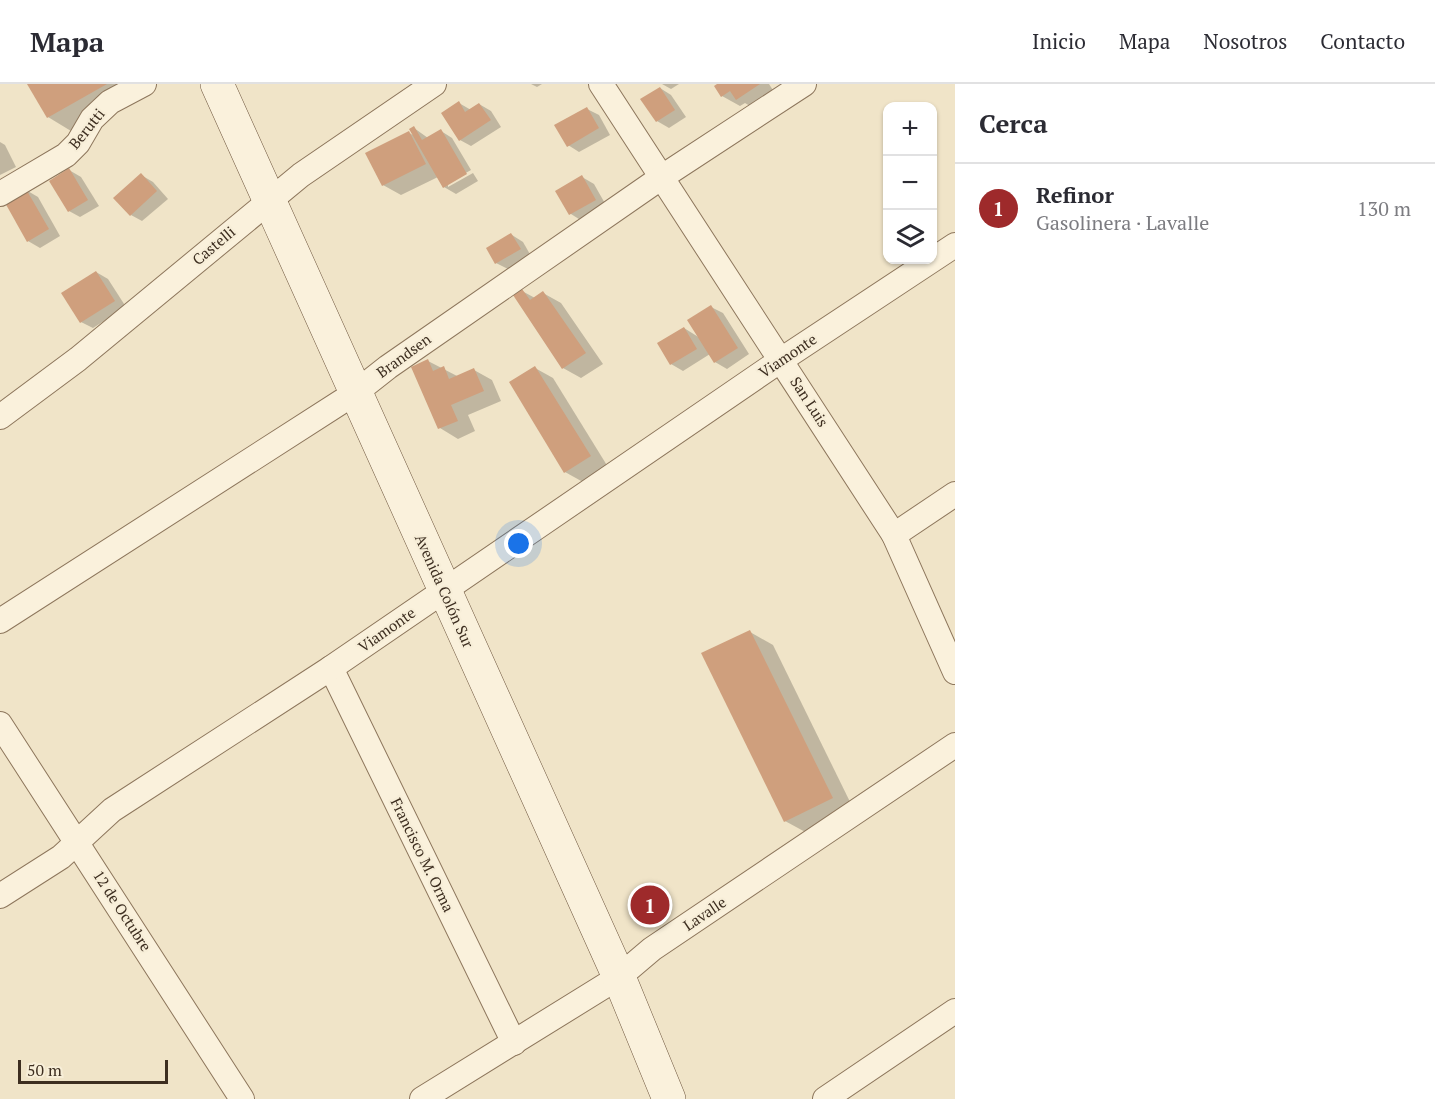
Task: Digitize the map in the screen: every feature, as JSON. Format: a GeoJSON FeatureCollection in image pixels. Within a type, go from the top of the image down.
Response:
{"type":"FeatureCollection","features":[{"type":"Feature","properties":{"kind":"main road","name":"Avenida Colón Sur"},"geometry":{"type":"LineString","coordinates":[[217,84],[619,977],[669,1099]]}},
{"type":"Feature","properties":{"kind":"street","name":"Berutti"},"geometry":{"type":"LineString","coordinates":[[0,194],[66,154],[78,143],[92,119],[110,102],[144,84]]}},
{"type":"Feature","properties":{"kind":"street","name":"Castelli"},"geometry":{"type":"LineString","coordinates":[[0,417],[78,359],[269,201],[338,148],[434,84]]}},
{"type":"Feature","properties":{"kind":"street","name":"San Luis"},"geometry":{"type":"LineString","coordinates":[[601,84],[894,535],[955,672]]}},
{"type":"Feature","properties":{"kind":"street","name":"Brandsen"},"geometry":{"type":"LineString","coordinates":[[0,621],[356,393],[388,367],[662,177],[804,84]]}},
{"type":"Feature","properties":{"kind":"street","name":"Viamonte"},"geometry":{"type":"LineString","coordinates":[[0,896],[61,857],[112,810],[331,668],[781,360],[955,245]]}},
{"type":"Feature","properties":{"kind":"street"},"geometry":{"type":"LineString","coordinates":[[894,535],[955,494]]}},
{"type":"Feature","properties":{"kind":"street","name":"Francisco M. Orma"},"geometry":{"type":"LineString","coordinates":[[331,668],[514,1043]]}},
{"type":"Feature","properties":{"kind":"street","name":"12 de Octubre"},"geometry":{"type":"LineString","coordinates":[[0,724],[242,1099]]}},
{"type":"Feature","properties":{"kind":"street","name":"Lavalle"},"geometry":{"type":"LineString","coordinates":[[422,1099],[619,977],[652,949],[955,745]]}},
{"type":"Feature","properties":{"kind":"street"},"geometry":{"type":"LineString","coordinates":[[825,1099],[955,1011]]}},
{"type":"Feature","properties":{"kind":"building"},"geometry":{"type":"Polygon","coordinates":[[[27,84],[107,84],[47,118],[27,84]]]}},
{"type":"Feature","properties":{"kind":"building"},"geometry":{"type":"Polygon","coordinates":[[[717,84],[760,84],[736,100],[730,91],[721,97],[714,86],[717,84]]]}},
{"type":"Feature","properties":{"kind":"building"},"geometry":{"type":"Polygon","coordinates":[[[660,87],[675,110],[656,122],[640,99],[660,87]]]}},
{"type":"Feature","properties":{"kind":"building"},"geometry":{"type":"Polygon","coordinates":[[[459,101],[465,112],[479,103],[491,120],[459,141],[441,113],[459,101]]]}},
{"type":"Feature","properties":{"kind":"building"},"geometry":{"type":"Polygon","coordinates":[[[587,107],[599,128],[567,147],[554,125],[587,107]]]}},
{"type":"Feature","properties":{"kind":"building"},"geometry":{"type":"Polygon","coordinates":[[[414,126],[422,140],[441,129],[467,174],[443,188],[409,129],[414,126]]]}},
{"type":"Feature","properties":{"kind":"building"},"geometry":{"type":"Polygon","coordinates":[[[409,131],[426,164],[382,186],[365,153],[409,131]]]}},
{"type":"Feature","properties":{"kind":"building"},"geometry":{"type":"Polygon","coordinates":[[[69,168],[88,200],[68,212],[49,181],[69,168]]]}},
{"type":"Feature","properties":{"kind":"building"},"geometry":{"type":"Polygon","coordinates":[[[141,173],[157,191],[130,216],[113,198],[141,173]]]}},
{"type":"Feature","properties":{"kind":"building"},"geometry":{"type":"Polygon","coordinates":[[[582,175],[596,200],[569,215],[555,191],[582,175]]]}},
{"type":"Feature","properties":{"kind":"building"},"geometry":{"type":"Polygon","coordinates":[[[26,189],[49,229],[27,242],[4,201],[26,189]]]}},
{"type":"Feature","properties":{"kind":"building"},"geometry":{"type":"Polygon","coordinates":[[[511,233],[521,249],[495,264],[486,248],[511,233]]]}},
{"type":"Feature","properties":{"kind":"building"},"geometry":{"type":"Polygon","coordinates":[[[96,271],[115,301],[80,323],[61,293],[96,271]]]}},
{"type":"Feature","properties":{"kind":"building"},"geometry":{"type":"Polygon","coordinates":[[[522,289],[530,300],[543,291],[586,353],[562,369],[513,295],[522,289]]]}},
{"type":"Feature","properties":{"kind":"building"},"geometry":{"type":"Polygon","coordinates":[[[711,305],[738,348],[714,363],[687,320],[711,305]]]}},
{"type":"Feature","properties":{"kind":"building"},"geometry":{"type":"Polygon","coordinates":[[[684,327],[697,349],[670,365],[657,343],[684,327]]]}},
{"type":"Feature","properties":{"kind":"building"},"geometry":{"type":"Polygon","coordinates":[[[428,359],[433,371],[444,366],[449,379],[474,368],[484,391],[451,405],[458,421],[438,429],[411,367],[428,359]]]}},
{"type":"Feature","properties":{"kind":"building"},"geometry":{"type":"Polygon","coordinates":[[[535,366],[591,456],[564,473],[509,382],[535,366]]]}},
{"type":"Feature","properties":{"kind":"building"},"geometry":{"type":"Polygon","coordinates":[[[750,630],[833,798],[784,822],[701,653],[750,630]]]}},
{"type":"Feature","properties":{"kind":"place","name":"Refinor"},"geometry":{"type":"Point","coordinates":[650,905]}}]}
